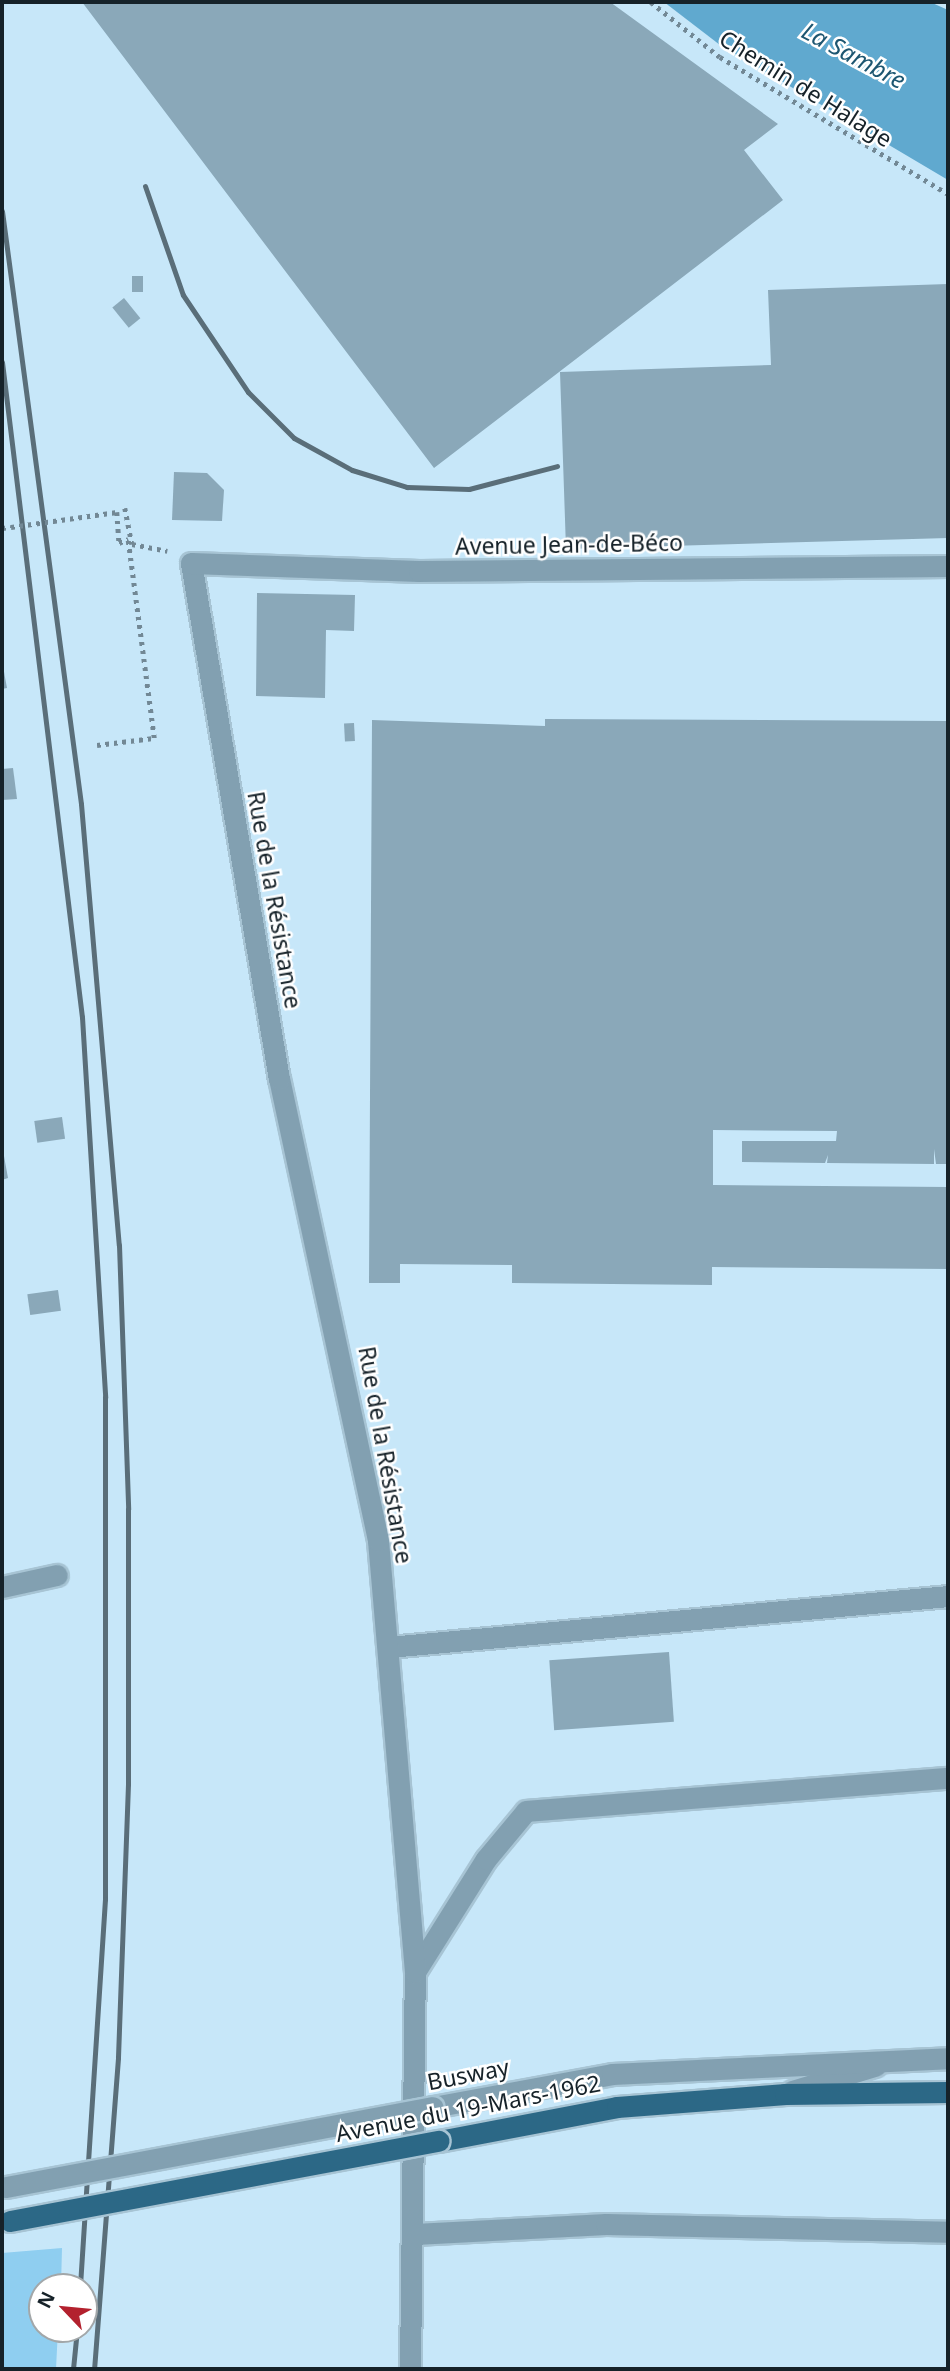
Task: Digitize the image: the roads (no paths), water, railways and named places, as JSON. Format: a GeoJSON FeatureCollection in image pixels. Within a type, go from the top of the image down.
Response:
{"type":"FeatureCollection","features":[{"type":"Feature","properties":{"kind":"main road","name":"Avenue du 19-Mars-1962"},"geometry":{"type":"LineString","coordinates":[[6,2221],[617,2107],[785,2094],[948,2092]]}},
{"type":"Feature","properties":{"kind":"street","name":"Avenue Jean-de-Béco"},"geometry":{"type":"LineString","coordinates":[[191,564],[419,571],[948,566]]}},
{"type":"Feature","properties":{"kind":"street","name":"Rue de la Résistance"},"geometry":{"type":"LineString","coordinates":[[191,564],[279,1079],[378,1540],[415,1972],[415,2234],[410,2369]]}},
{"type":"Feature","properties":{"kind":"street"},"geometry":{"type":"LineString","coordinates":[[2,1587],[57,1575]]}},
{"type":"Feature","properties":{"kind":"street"},"geometry":{"type":"LineString","coordinates":[[389,1647],[948,1596]]}},
{"type":"Feature","properties":{"kind":"street"},"geometry":{"type":"LineString","coordinates":[[415,1972],[486,1859],[526,1811],[948,1778]]}},
{"type":"Feature","properties":{"kind":"street"},"geometry":{"type":"LineString","coordinates":[[785,2094],[948,2046]]}},
{"type":"Feature","properties":{"kind":"street","name":"Busway"},"geometry":{"type":"LineString","coordinates":[[4,2188],[611,2074],[904,2057],[948,2058]]}},
{"type":"Feature","properties":{"kind":"street"},"geometry":{"type":"LineString","coordinates":[[415,2234],[606,2224],[948,2232]]}},
{"type":"Feature","properties":{"kind":"water","name":"La Sambre"},"geometry":{"type":"Polygon","coordinates":[[[664,2],[930,2],[948,10],[948,180],[720,45],[664,2]]]}},
{"type":"Feature","properties":{"kind":"railway"},"geometry":{"type":"LineString","coordinates":[[145,186],[183,295],[248,392],[294,438],[352,470],[407,487],[469,489],[557,466]]}},
{"type":"Feature","properties":{"kind":"railway"},"geometry":{"type":"LineString","coordinates":[[2,211],[81,804],[119,1245],[128,1509],[128,1784],[118,2058],[94,2369]]}},
{"type":"Feature","properties":{"kind":"railway"},"geometry":{"type":"LineString","coordinates":[[2,362],[82,1017],[105,1397],[105,1899],[81,2273]]}},
{"type":"Feature","properties":{"kind":"railway"},"geometry":{"type":"LineString","coordinates":[[73,2369],[76,2343]]}}]}
